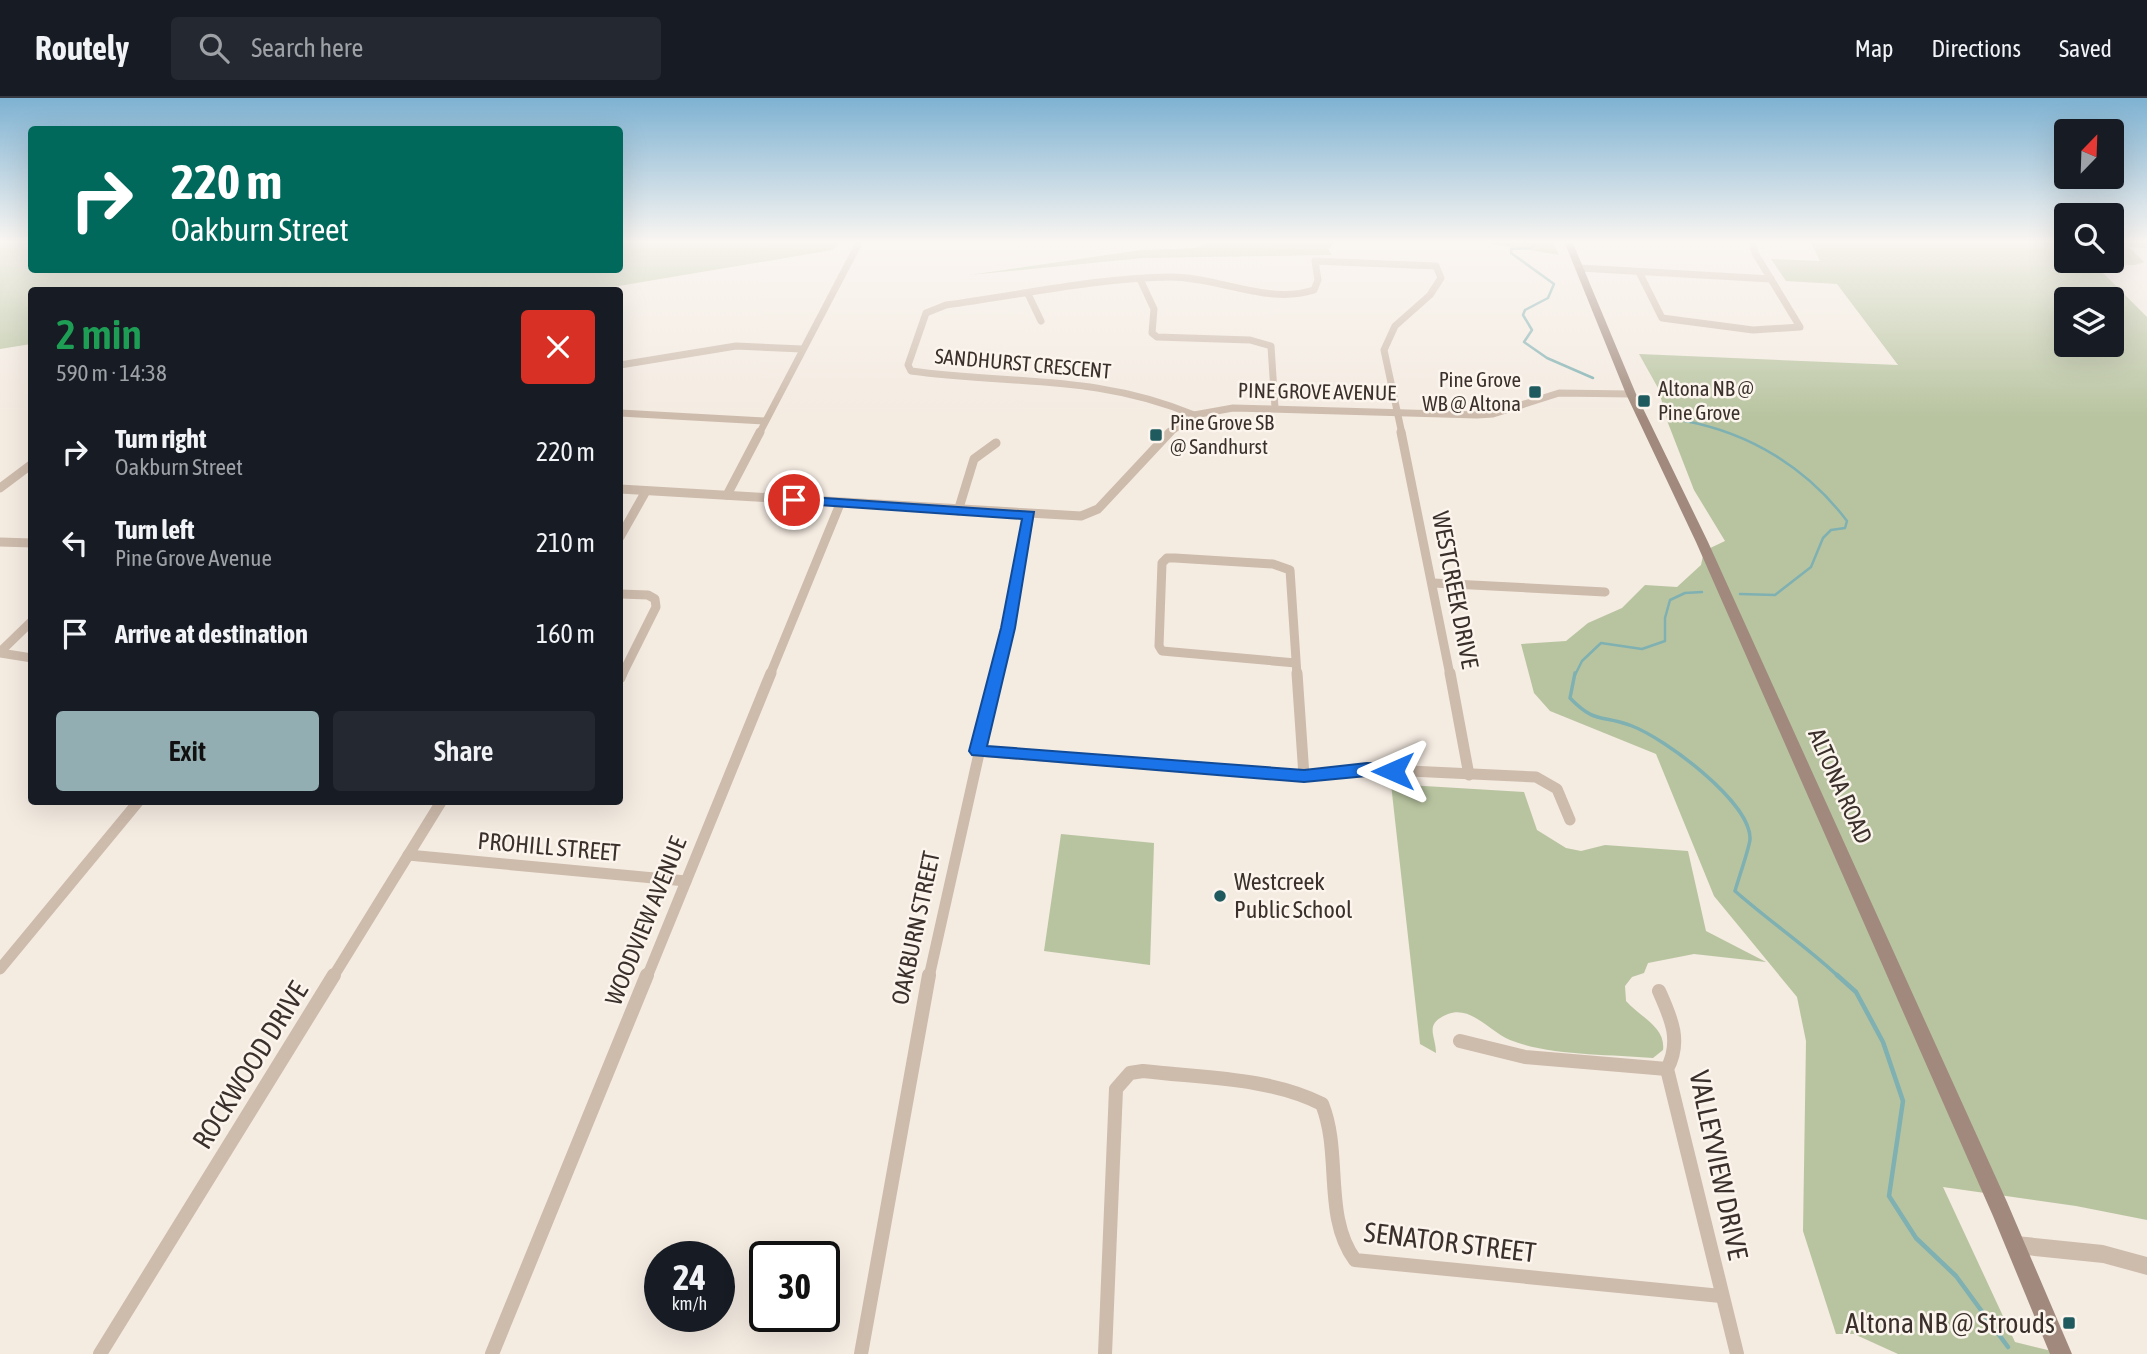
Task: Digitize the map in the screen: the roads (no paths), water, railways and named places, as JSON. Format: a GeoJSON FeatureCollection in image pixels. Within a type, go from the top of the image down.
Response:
{"type":"FeatureCollection","features":[{"type":"Feature","properties":{"kind":"main road","name":"ALTONA ROAD"},"geometry":{"type":"LineString","coordinates":[[1593,300],[1631,394],[1702,542],[2016,1245],[2061,1354]]}},
{"type":"Feature","properties":{"kind":"street"},"geometry":{"type":"LineString","coordinates":[[727,495],[829,300]]}},
{"type":"Feature","properties":{"kind":"street","name":"SANDHURST CRESCENT"},"geometry":{"type":"LineString","coordinates":[[994,300],[930,310],[908,365],[911,371],[1099,386],[1142,396],[1194,415]]}},
{"type":"Feature","properties":{"kind":"street"},"geometry":{"type":"LineString","coordinates":[[1031,300],[1041,321]]}},
{"type":"Feature","properties":{"kind":"street"},"geometry":{"type":"LineString","coordinates":[[1150,300],[1154,309],[1154,336],[1165,339],[1250,340],[1270,346],[1275,408]]}},
{"type":"Feature","properties":{"kind":"street","name":"SANDHURST CRESCENT"},"geometry":{"type":"LineString","coordinates":[[1397,413],[1384,350],[1386,338],[1402,315],[1422,300]]}},
{"type":"Feature","properties":{"kind":"street"},"geometry":{"type":"LineString","coordinates":[[1653,300],[1662,318],[1711,326],[1784,330],[1800,327],[1801,324],[1785,300]]}},
{"type":"Feature","properties":{"kind":"street"},"geometry":{"type":"LineString","coordinates":[[623,365],[736,346],[802,349]]}},
{"type":"Feature","properties":{"kind":"street","name":"PINE GROVE AVENUE"},"geometry":{"type":"LineString","coordinates":[[623,489],[1071,517],[1098,509],[1177,425],[1194,415],[1233,408],[1493,414],[1559,393],[1631,394]]}},
{"type":"Feature","properties":{"kind":"street"},"geometry":{"type":"LineString","coordinates":[[623,412],[765,421]]}},
{"type":"Feature","properties":{"kind":"street","name":"WESTCREEK DRIVE"},"geometry":{"type":"LineString","coordinates":[[1397,413],[1433,583],[1468,775]]}},
{"type":"Feature","properties":{"kind":"street"},"geometry":{"type":"LineString","coordinates":[[958,511],[974,459],[996,443]]}},
{"type":"Feature","properties":{"kind":"street"},"geometry":{"type":"LineString","coordinates":[[0,488],[28,467]]}},
{"type":"Feature","properties":{"kind":"street"},"geometry":{"type":"LineString","coordinates":[[623,532],[646,491]]}},
{"type":"Feature","properties":{"kind":"street","name":"WOODVIEW AVENUE"},"geometry":{"type":"LineString","coordinates":[[492,1354],[840,503]]}},
{"type":"Feature","properties":{"kind":"street","name":"OAKBURN STREET"},"geometry":{"type":"LineString","coordinates":[[861,1354],[922,1010],[977,751],[1008,628],[1030,515]]}},
{"type":"Feature","properties":{"kind":"street"},"geometry":{"type":"LineString","coordinates":[[0,542],[28,543]]}},
{"type":"Feature","properties":{"kind":"street"},"geometry":{"type":"LineString","coordinates":[[1296,663],[1162,651],[1159,646],[1161,563],[1167,558],[1175,558],[1273,564],[1290,569],[1304,776]]}},
{"type":"Feature","properties":{"kind":"street"},"geometry":{"type":"LineString","coordinates":[[1433,583],[1605,592]]}},
{"type":"Feature","properties":{"kind":"street"},"geometry":{"type":"LineString","coordinates":[[623,593],[648,594],[655,599],[656,607],[623,672]]}},
{"type":"Feature","properties":{"kind":"street"},"geometry":{"type":"LineString","coordinates":[[0,653],[28,625]]}},
{"type":"Feature","properties":{"kind":"street"},"geometry":{"type":"LineString","coordinates":[[0,653],[28,657]]}},
{"type":"Feature","properties":{"kind":"street"},"geometry":{"type":"LineString","coordinates":[[977,751],[1304,776],[1367,769],[1536,777],[1557,789],[1570,820]]}},
{"type":"Feature","properties":{"kind":"street"},"geometry":{"type":"LineString","coordinates":[[0,969],[136,805]]}},
{"type":"Feature","properties":{"kind":"street","name":"ROCKWOOD DRIVE"},"geometry":{"type":"LineString","coordinates":[[100,1354],[439,805]]}},
{"type":"Feature","properties":{"kind":"street","name":"PROHILL STREET"},"geometry":{"type":"LineString","coordinates":[[408,855],[686,881]]}},
{"type":"Feature","properties":{"kind":"street","name":"VALLEYVIEW DRIVE"},"geometry":{"type":"LineString","coordinates":[[1659,991],[1677,1038],[1675,1057],[1667,1069],[1737,1354]]}},
{"type":"Feature","properties":{"kind":"street"},"geometry":{"type":"LineString","coordinates":[[1461,1041],[1525,1057],[1667,1069]]}},
{"type":"Feature","properties":{"kind":"street","name":"SENATOR STREET"},"geometry":{"type":"LineString","coordinates":[[1105,1354],[1116,1089],[1130,1073],[1143,1070],[1277,1089],[1302,1094],[1322,1104],[1331,1126],[1342,1245],[1355,1260],[1721,1296]]}},
{"type":"Feature","properties":{"kind":"street"},"geometry":{"type":"LineString","coordinates":[[2016,1245],[2103,1254],[2147,1266]]}},
{"type":"Feature","properties":{"kind":"waterway"},"geometry":{"type":"LineString","coordinates":[[1545,300],[1525,310],[1523,315],[1532,330],[1524,342],[1547,358],[1593,378]]}},
{"type":"Feature","properties":{"kind":"waterway"},"geometry":{"type":"LineString","coordinates":[[1685,421],[1732,434],[1775,456],[1814,485],[1847,521],[1845,528],[1831,530],[1823,538],[1811,567],[1775,595],[1740,594]]}},
{"type":"Feature","properties":{"kind":"waterway"},"geometry":{"type":"LineString","coordinates":[[1575,675],[1582,661],[1601,643],[1642,649],[1665,641],[1665,618],[1670,600],[1685,593],[1702,592]]}},
{"type":"Feature","properties":{"kind":"waterway"},"geometry":{"type":"LineString","coordinates":[[1575,673],[1570,698],[1586,712],[1622,722],[1646,733],[1684,757],[1722,790],[1747,824],[1750,839],[1735,891],[1839,977]]}},
{"type":"Feature","properties":{"kind":"waterway"},"geometry":{"type":"LineString","coordinates":[[1837,975],[1856,992],[1883,1042],[1903,1101],[1889,1196],[1916,1238],[1956,1276],[2008,1347]]}},
{"type":"Feature","properties":{"kind":"place","name":"Pine Grove WB @ Altona"},"geometry":{"type":"Point","coordinates":[1535,392]}},
{"type":"Feature","properties":{"kind":"place","name":"Altona NB @ Pine Grove"},"geometry":{"type":"Point","coordinates":[1644,401]}},
{"type":"Feature","properties":{"kind":"place","name":"Pine Grove SB @ Sandhurst"},"geometry":{"type":"Point","coordinates":[1156,435]}},
{"type":"Feature","properties":{"kind":"place","name":"Westcreek Public School"},"geometry":{"type":"Point","coordinates":[1220,896]}},
{"type":"Feature","properties":{"kind":"place","name":"Altona NB @ Strouds"},"geometry":{"type":"Point","coordinates":[2069,1323]}}]}
